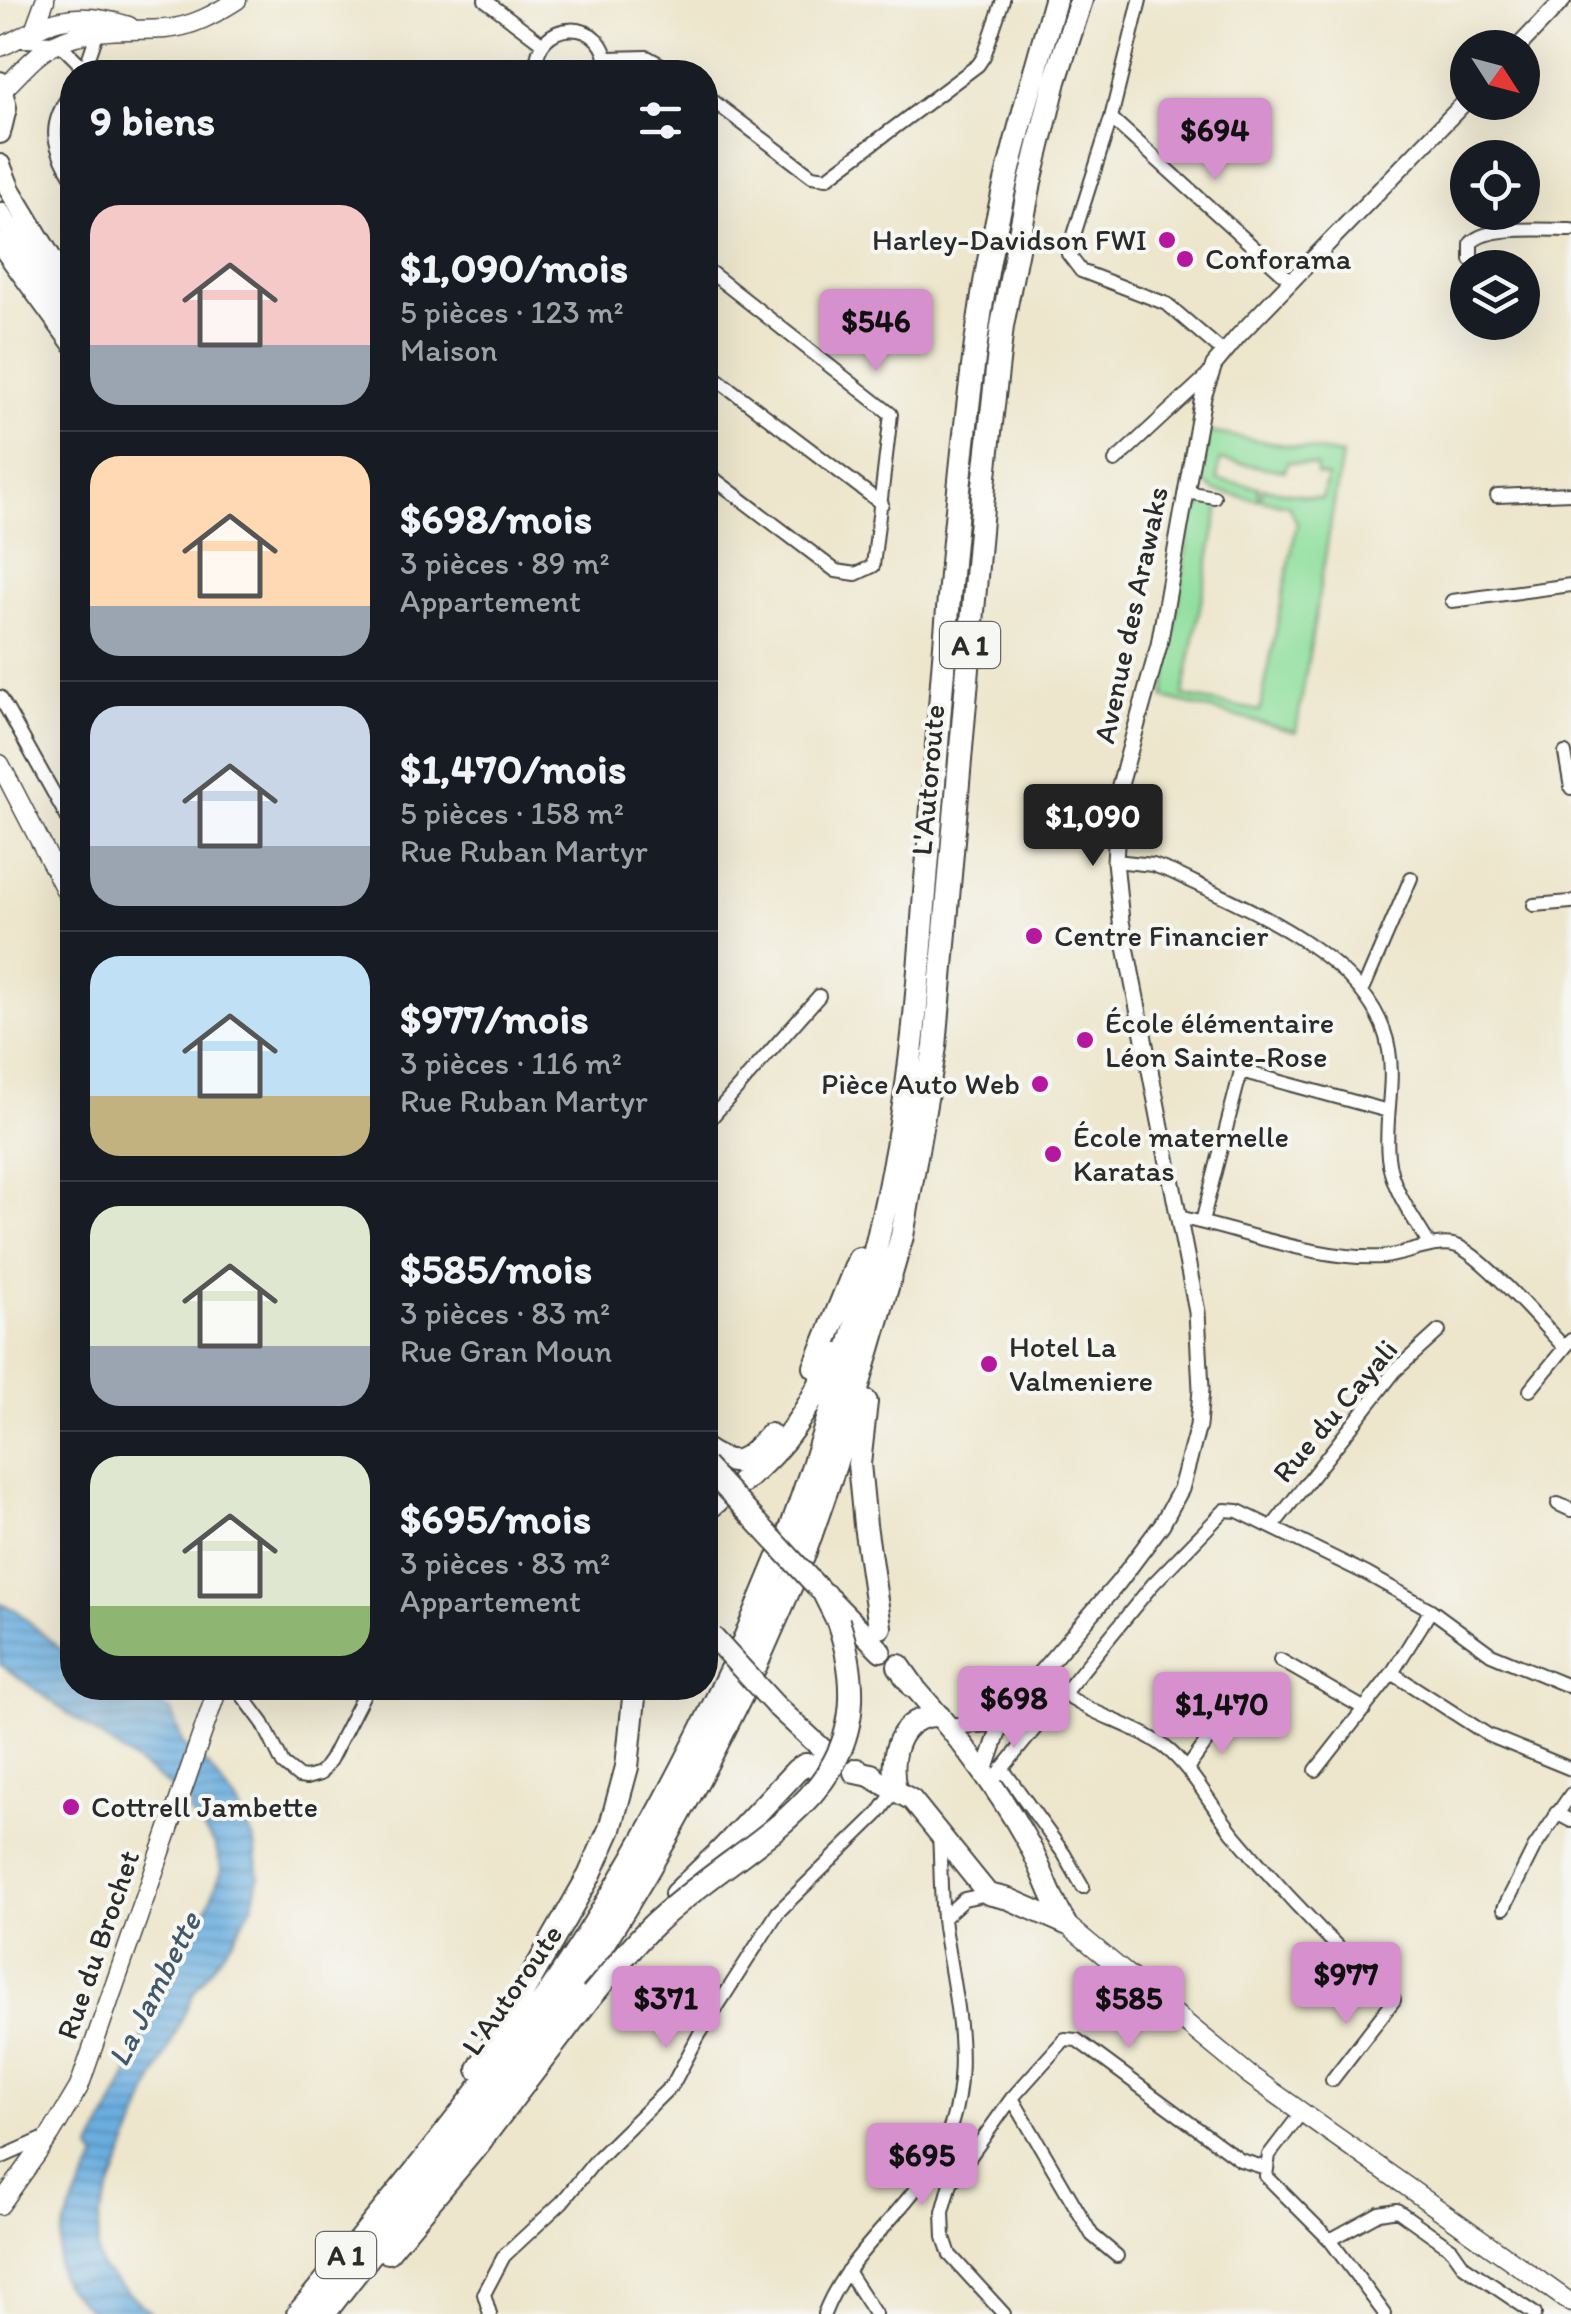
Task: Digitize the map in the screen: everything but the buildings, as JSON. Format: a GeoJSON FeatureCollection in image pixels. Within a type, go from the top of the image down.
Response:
{"type":"FeatureCollection","features":[{"type":"Feature","properties":{"kind":"highway","name":"L'Autoroute"},"geometry":{"type":"LineString","coordinates":[[791,1558],[873,1260],[906,1096],[979,321],[1011,157],[1055,0]]}},
{"type":"Feature","properties":{"kind":"highway","name":"L'Autoroute"},"geometry":{"type":"LineString","coordinates":[[324,2314],[500,2091],[576,1982],[687,1801],[791,1558],[887,1294],[906,1218],[935,1047],[982,503],[1002,326],[1030,182],[1081,0]]}},
{"type":"Feature","properties":{"kind":"highway"},"geometry":{"type":"LineString","coordinates":[[741,1483],[783,1442],[814,1398],[835,1349],[906,1096]]}},
{"type":"Feature","properties":{"kind":"highway"},"geometry":{"type":"LineString","coordinates":[[718,1459],[732,1463],[759,1448],[795,1402],[816,1366],[859,1259]]}},
{"type":"Feature","properties":{"kind":"highway"},"geometry":{"type":"LineString","coordinates":[[880,1627],[864,1525],[859,1447],[887,1294]]}},
{"type":"Feature","properties":{"kind":"highway"},"geometry":{"type":"LineString","coordinates":[[592,1995],[653,1926],[798,1809],[825,1782],[836,1764],[848,1732],[852,1698],[848,1649],[823,1593]]}},
{"type":"Feature","properties":{"kind":"highway","name":"L'Autoroute"},"geometry":{"type":"LineString","coordinates":[[298,2314],[485,2082],[552,1989],[624,1875],[743,1669]]}},
{"type":"Feature","properties":{"kind":"highway"},"geometry":{"type":"LineString","coordinates":[[394,2196],[474,2078],[589,1876],[620,1799],[633,1700]]}},
{"type":"Feature","properties":{"kind":"highway"},"geometry":{"type":"LineString","coordinates":[[332,2314],[429,2204],[645,1922],[722,1850],[796,1770],[828,1761]]}},
{"type":"Feature","properties":{"kind":"main road"},"geometry":{"type":"LineString","coordinates":[[34,30],[45,0]]}},
{"type":"Feature","properties":{"kind":"main road"},"geometry":{"type":"LineString","coordinates":[[78,0],[98,26]]}},
{"type":"Feature","properties":{"kind":"main road"},"geometry":{"type":"LineString","coordinates":[[8,44],[67,18],[98,26],[166,29],[204,20],[237,0]]}},
{"type":"Feature","properties":{"kind":"main road"},"geometry":{"type":"LineString","coordinates":[[0,133],[6,108],[2,86],[58,42],[98,26]]}},
{"type":"Feature","properties":{"kind":"main road"},"geometry":{"type":"LineString","coordinates":[[0,165],[10,190],[60,273]]}},
{"type":"Feature","properties":{"kind":"main road"},"geometry":{"type":"LineString","coordinates":[[0,213],[60,308]]}},
{"type":"Feature","properties":{"kind":"main road"},"geometry":{"type":"LineString","coordinates":[[0,243],[60,326]]}},
{"type":"Feature","properties":{"kind":"main road"},"geometry":{"type":"LineString","coordinates":[[0,754],[60,867]]}},
{"type":"Feature","properties":{"kind":"main road"},"geometry":{"type":"LineString","coordinates":[[0,764],[60,880]]}},
{"type":"Feature","properties":{"kind":"main road"},"geometry":{"type":"LineString","coordinates":[[718,1480],[898,1669],[992,1775],[1066,1924]]}},
{"type":"Feature","properties":{"kind":"main road"},"geometry":{"type":"LineString","coordinates":[[718,1641],[828,1761]]}},
{"type":"Feature","properties":{"kind":"main road","name":"Rue du Brochet"},"geometry":{"type":"LineString","coordinates":[[0,2204],[51,2134],[79,2087],[213,1700]]}},
{"type":"Feature","properties":{"kind":"main road"},"geometry":{"type":"LineString","coordinates":[[896,1789],[891,1762],[896,1744],[914,1722],[924,1717],[945,1721]]}},
{"type":"Feature","properties":{"kind":"main road"},"geometry":{"type":"LineString","coordinates":[[861,1772],[896,1789],[922,1811],[988,1894],[1010,1899],[1066,1924],[1248,2074],[1571,2303]]}},
{"type":"Feature","properties":{"kind":"main road"},"geometry":{"type":"LineString","coordinates":[[1010,1899],[1029,1888],[1036,1864]]}},
{"type":"Feature","properties":{"kind":"street"},"geometry":{"type":"LineString","coordinates":[[485,0],[543,44]]}},
{"type":"Feature","properties":{"kind":"street"},"geometry":{"type":"LineString","coordinates":[[718,105],[812,176],[826,178],[978,65],[1002,0]]}},
{"type":"Feature","properties":{"kind":"street"},"geometry":{"type":"LineString","coordinates":[[1140,0],[1111,118],[1068,254],[1082,272],[1167,304],[1223,352]]}},
{"type":"Feature","properties":{"kind":"street"},"geometry":{"type":"LineString","coordinates":[[1534,30],[1563,0]]}},
{"type":"Feature","properties":{"kind":"street"},"geometry":{"type":"LineString","coordinates":[[88,60],[98,26]]}},
{"type":"Feature","properties":{"kind":"street"},"geometry":{"type":"LineString","coordinates":[[537,60],[543,44],[561,31],[582,30],[600,43],[606,60]]}},
{"type":"Feature","properties":{"kind":"street"},"geometry":{"type":"LineString","coordinates":[[8,44],[50,39],[76,60]]}},
{"type":"Feature","properties":{"kind":"street"},"geometry":{"type":"LineString","coordinates":[[60,108],[53,134],[60,150]]}},
{"type":"Feature","properties":{"kind":"street","name":"Avenue des Arawaks"},"geometry":{"type":"LineString","coordinates":[[992,1775],[1004,1714],[1118,1583],[1162,1524],[1181,1490],[1198,1426],[1202,1389],[1197,1312],[1121,920],[1114,861],[1120,784],[1159,645],[1202,397],[1223,352],[1450,117]]}},
{"type":"Feature","properties":{"kind":"street"},"geometry":{"type":"LineString","coordinates":[[1111,118],[1291,281]]}},
{"type":"Feature","properties":{"kind":"street"},"geometry":{"type":"LineString","coordinates":[[1471,250],[1471,242],[1477,236],[1493,232],[1571,230]]}},
{"type":"Feature","properties":{"kind":"street"},"geometry":{"type":"LineString","coordinates":[[718,278],[890,414],[873,566],[848,574],[825,565],[718,482]]}},
{"type":"Feature","properties":{"kind":"street"},"geometry":{"type":"LineString","coordinates":[[1115,461],[1210,374]]}},
{"type":"Feature","properties":{"kind":"street"},"geometry":{"type":"LineString","coordinates":[[718,380],[882,504]]}},
{"type":"Feature","properties":{"kind":"street"},"geometry":{"type":"LineString","coordinates":[[1187,492],[1214,497]]}},
{"type":"Feature","properties":{"kind":"street"},"geometry":{"type":"LineString","coordinates":[[1497,496],[1571,492]]}},
{"type":"Feature","properties":{"kind":"street"},"geometry":{"type":"LineString","coordinates":[[1452,600],[1571,586]]}},
{"type":"Feature","properties":{"kind":"street"},"geometry":{"type":"LineString","coordinates":[[0,697],[60,804]]}},
{"type":"Feature","properties":{"kind":"street"},"geometry":{"type":"LineString","coordinates":[[1565,753],[1571,788]]}},
{"type":"Feature","properties":{"kind":"street"},"geometry":{"type":"LineString","coordinates":[[1114,861],[1153,865],[1206,889],[1329,957],[1362,992],[1389,1047],[1388,1159],[1394,1182],[1430,1246]]}},
{"type":"Feature","properties":{"kind":"street"},"geometry":{"type":"LineString","coordinates":[[1362,992],[1412,878]]}},
{"type":"Feature","properties":{"kind":"street"},"geometry":{"type":"LineString","coordinates":[[1534,905],[1571,902]]}},
{"type":"Feature","properties":{"kind":"street"},"geometry":{"type":"LineString","coordinates":[[718,1110],[819,996]]}},
{"type":"Feature","properties":{"kind":"street"},"geometry":{"type":"LineString","coordinates":[[1202,1222],[1242,1071],[1388,1112]]}},
{"type":"Feature","properties":{"kind":"street"},"geometry":{"type":"LineString","coordinates":[[1178,1216],[1346,1257],[1388,1257],[1430,1246],[1453,1245],[1475,1258],[1568,1343],[1530,1390]]}},
{"type":"Feature","properties":{"kind":"street","name":"Rue du Cayali"},"geometry":{"type":"LineString","coordinates":[[1272,1527],[1395,1371],[1439,1331]]}},
{"type":"Feature","properties":{"kind":"street"},"geometry":{"type":"LineString","coordinates":[[1083,1888],[1064,1854],[992,1775],[1139,1601],[1221,1512],[1238,1511],[1272,1527],[1431,1610],[1490,1654],[1571,1687]]}},
{"type":"Feature","properties":{"kind":"street"},"geometry":{"type":"LineString","coordinates":[[1118,1583],[1139,1601]]}},
{"type":"Feature","properties":{"kind":"street"},"geometry":{"type":"LineString","coordinates":[[1316,1770],[1392,1673],[1431,1610]]}},
{"type":"Feature","properties":{"kind":"street"},"geometry":{"type":"LineString","coordinates":[[1280,1660],[1366,1708]]}},
{"type":"Feature","properties":{"kind":"street"},"geometry":{"type":"LineString","coordinates":[[1392,1673],[1488,1735],[1571,1769]]}},
{"type":"Feature","properties":{"kind":"street"},"geometry":{"type":"LineString","coordinates":[[1064,1694],[1096,1715],[1162,1745],[1328,1941],[1394,2000],[1332,2080]]}},
{"type":"Feature","properties":{"kind":"street"},"geometry":{"type":"LineString","coordinates":[[246,1700],[263,1723],[283,1764],[300,1778],[314,1778],[330,1760],[361,1700]]}},
{"type":"Feature","properties":{"kind":"street"},"geometry":{"type":"LineString","coordinates":[[945,1721],[988,1724],[1004,1714]]}},
{"type":"Feature","properties":{"kind":"street"},"geometry":{"type":"LineString","coordinates":[[1186,1769],[1223,1719]]}},
{"type":"Feature","properties":{"kind":"street"},"geometry":{"type":"LineString","coordinates":[[490,2314],[484,2294],[504,2256],[562,2202],[596,2160],[673,2084],[699,2035],[778,1912],[878,1814],[896,1789]]}},
{"type":"Feature","properties":{"kind":"street"},"geometry":{"type":"LineString","coordinates":[[1504,1908],[1556,1813],[1571,1794]]}},
{"type":"Feature","properties":{"kind":"street"},"geometry":{"type":"LineString","coordinates":[[1556,1813],[1571,1821]]}},
{"type":"Feature","properties":{"kind":"street"},"geometry":{"type":"LineString","coordinates":[[824,2314],[847,2271],[929,2171],[943,2147],[956,2103],[962,2035],[943,1918],[939,1832]]}},
{"type":"Feature","properties":{"kind":"street"},"geometry":{"type":"LineString","coordinates":[[943,1918],[964,1899],[988,1894]]}},
{"type":"Feature","properties":{"kind":"street"},"geometry":{"type":"LineString","coordinates":[[1004,2314],[950,2255],[943,2212],[952,2183],[1012,2098],[1060,2042],[1072,2038],[1240,2160],[1266,2168]]}},
{"type":"Feature","properties":{"kind":"street"},"geometry":{"type":"LineString","coordinates":[[1012,2098],[1092,2235],[1118,2256]]}},
{"type":"Feature","properties":{"kind":"street"},"geometry":{"type":"LineString","coordinates":[[1302,2112],[1269,2155],[1266,2176],[1330,2240],[1385,2314]]}},
{"type":"Feature","properties":{"kind":"street"},"geometry":{"type":"LineString","coordinates":[[0,2158],[51,2134]]}},
{"type":"Feature","properties":{"kind":"street"},"geometry":{"type":"LineString","coordinates":[[1330,2240],[1379,2213],[1398,2210],[1452,2249],[1464,2266],[1535,2314]]}},
{"type":"Feature","properties":{"kind":"street"},"geometry":{"type":"LineString","coordinates":[[847,2271],[875,2314]]}},
{"type":"Feature","properties":{"kind":"green space"},"geometry":{"type":"Polygon","coordinates":[[[1209,432],[1342,455],[1296,732],[1164,698],[1191,517],[1202,504],[1213,502],[1219,508],[1183,696],[1260,711],[1297,523],[1288,505],[1261,500],[1263,488],[1322,499],[1327,477],[1316,474],[1317,466],[1287,462],[1285,471],[1220,460],[1217,480],[1259,487],[1258,500],[1215,491],[1201,480],[1209,432]]]}},
{"type":"Feature","properties":{"kind":"water"},"geometry":{"type":"Polygon","coordinates":[[[0,1604],[16,1610],[60,1649],[60,1700],[149,1700],[171,1711],[183,1744],[208,1766],[237,1804],[255,1843],[259,1878],[253,1904],[232,1941],[194,1992],[149,2091],[100,2216],[97,2250],[101,2268],[152,2314],[94,2314],[63,2284],[59,2251],[68,2218],[97,2159],[91,2150],[129,2072],[162,1985],[204,1916],[222,1870],[214,1843],[189,1812],[191,1802],[0,1664],[0,1604]]]}},
{"type":"Feature","properties":{"kind":"place","name":"Harley-Davidson FWI"},"geometry":{"type":"Point","coordinates":[1167,240]}},
{"type":"Feature","properties":{"kind":"place","name":"Conforama"},"geometry":{"type":"Point","coordinates":[1185,259]}},
{"type":"Feature","properties":{"kind":"place","name":"Centre Financier"},"geometry":{"type":"Point","coordinates":[1034,936]}},
{"type":"Feature","properties":{"kind":"place","name":"École élémentaire Léon Sainte-Rose"},"geometry":{"type":"Point","coordinates":[1085,1040]}},
{"type":"Feature","properties":{"kind":"place","name":"Pièce Auto Web"},"geometry":{"type":"Point","coordinates":[1040,1084]}},
{"type":"Feature","properties":{"kind":"place","name":"École maternelle Karatas"},"geometry":{"type":"Point","coordinates":[1053,1154]}},
{"type":"Feature","properties":{"kind":"place","name":"Hotel La Valmeniere"},"geometry":{"type":"Point","coordinates":[989,1364]}},
{"type":"Feature","properties":{"kind":"place","name":"Cottrell Jambette"},"geometry":{"type":"Point","coordinates":[71,1807]}},
{"type":"Feature","properties":{"kind":"water label","name":"La Jambette"},"geometry":{"type":"Point","coordinates":[154,1989]}}]}
